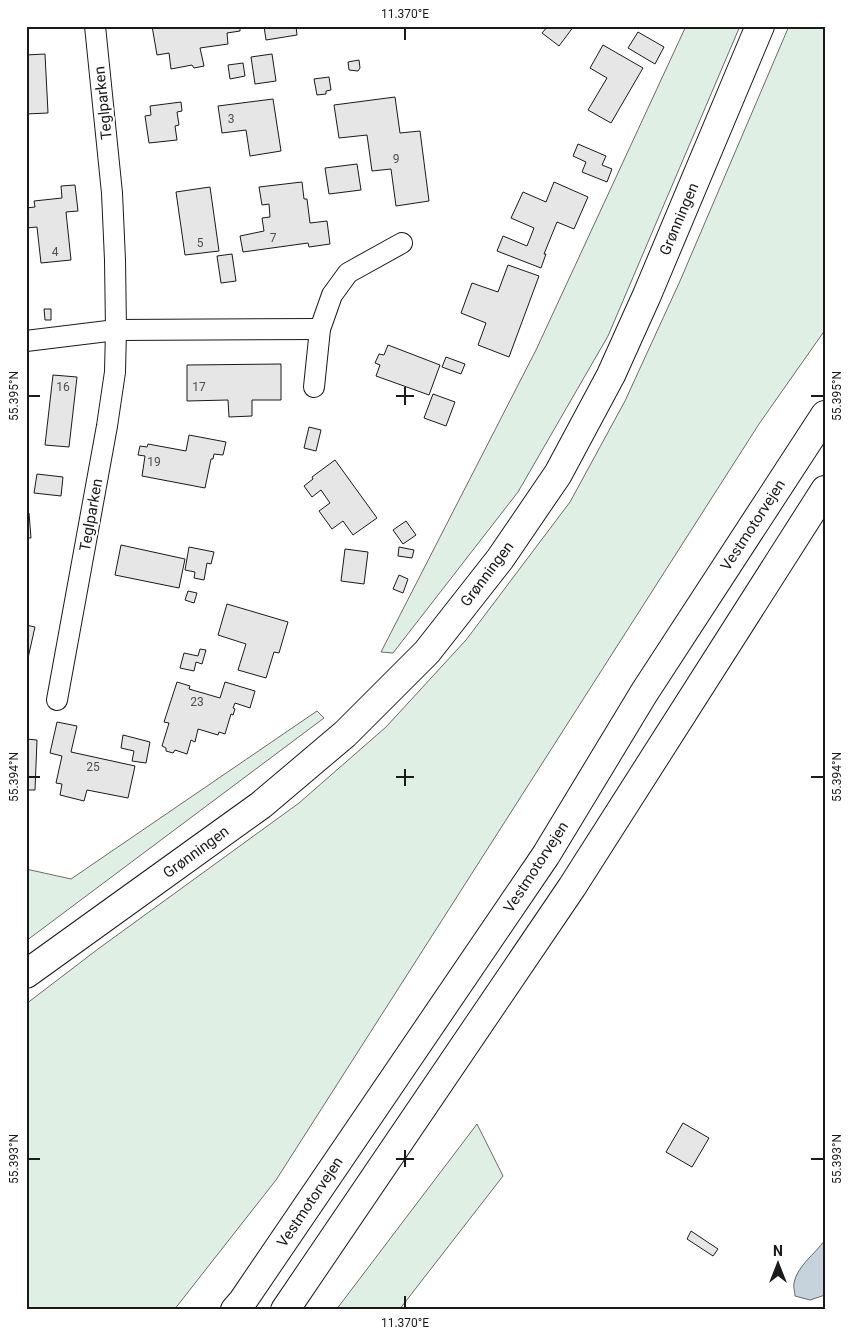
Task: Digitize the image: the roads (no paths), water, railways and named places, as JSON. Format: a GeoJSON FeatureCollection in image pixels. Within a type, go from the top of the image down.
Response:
{"type":"FeatureCollection","features":[{"type":"Feature","properties":{"kind":"main road","name":"Grønningen"},"geometry":{"type":"LineString","coordinates":[[26,974],[261,805],[346,734],[427,652],[500,559],[558,474],[611,375],[647,295],[760,26]]}},
{"type":"Feature","properties":{"kind":"main road","name":"Vestmotorvejen"},"geometry":{"type":"LineString","coordinates":[[235,1310],[546,855],[644,693],[825,415]]}},
{"type":"Feature","properties":{"kind":"main road"},"geometry":{"type":"LineString","coordinates":[[285,1310],[572,887],[825,490]]}},
{"type":"Feature","properties":{"kind":"street","name":"Teglparken"},"geometry":{"type":"LineString","coordinates":[[58,700],[115,372],[116,330],[112,193],[95,26]]}},
{"type":"Feature","properties":{"kind":"street"},"geometry":{"type":"LineString","coordinates":[[314,387],[320,330],[332,295],[348,273],[402,242]]}},
{"type":"Feature","properties":{"kind":"street"},"geometry":{"type":"LineString","coordinates":[[26,341],[116,330],[320,330]]}}]}
